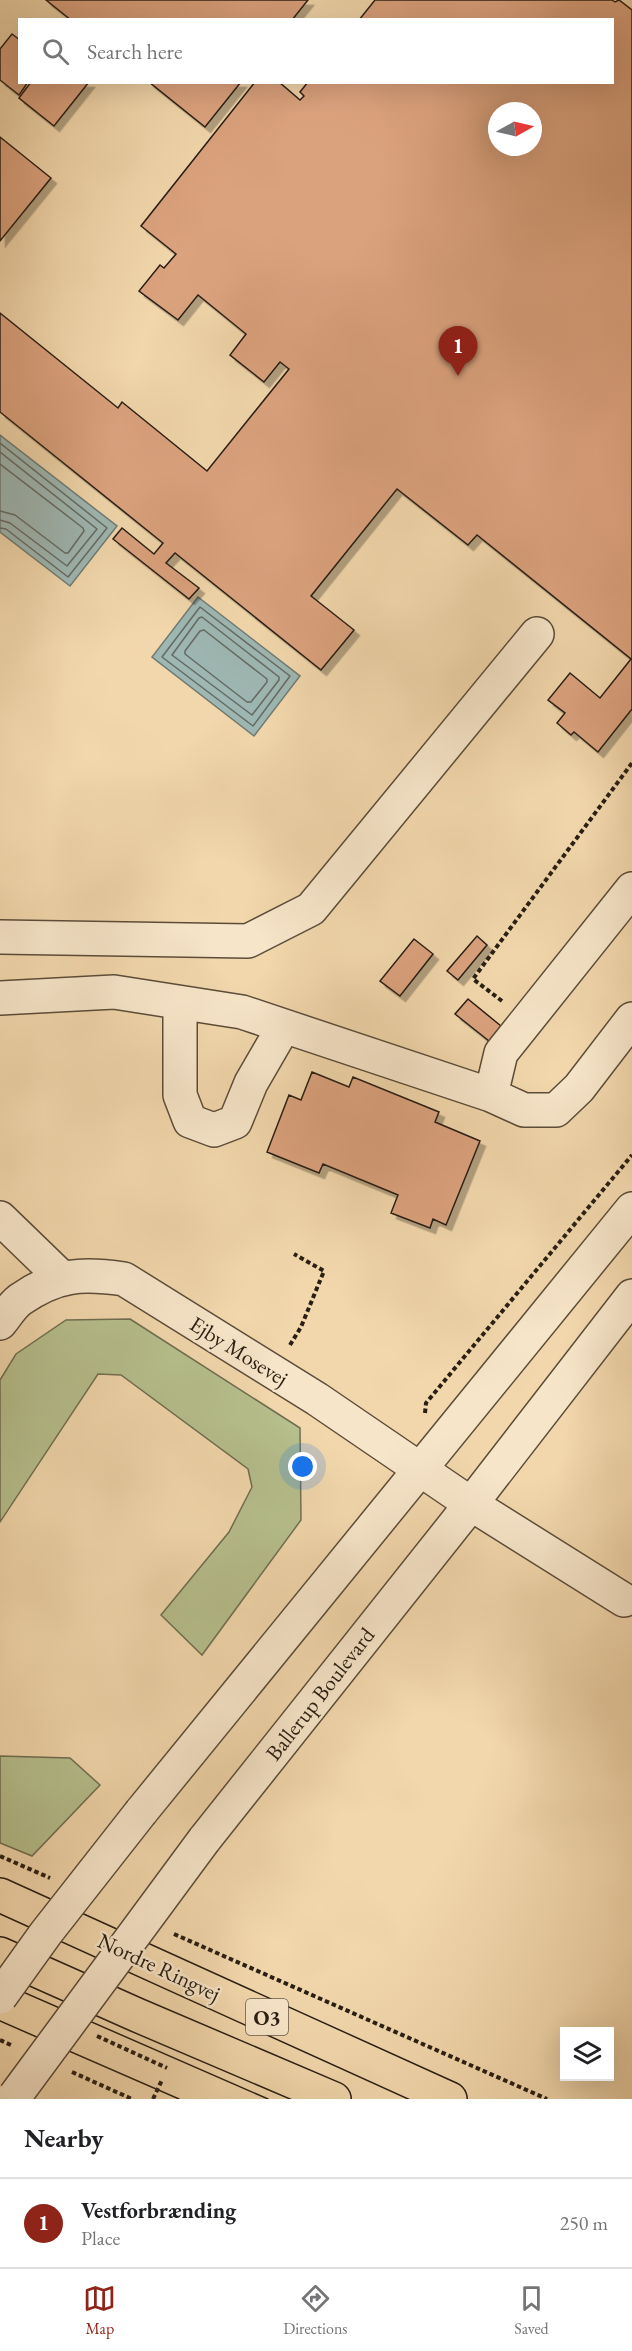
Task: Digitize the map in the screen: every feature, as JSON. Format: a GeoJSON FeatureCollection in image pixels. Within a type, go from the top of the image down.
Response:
{"type":"FeatureCollection","features":[{"type":"Feature","properties":{"kind":"main road","name":"Nordre Ringvej"},"geometry":{"type":"LineString","coordinates":[[0,1895],[450,2099]]}},
{"type":"Feature","properties":{"kind":"main road","name":"O3"},"geometry":{"type":"LineString","coordinates":[[0,1954],[334,2099]]}},
{"type":"Feature","properties":{"kind":"street"},"geometry":{"type":"LineString","coordinates":[[0,937],[248,940],[311,909],[537,634]]}},
{"type":"Feature","properties":{"kind":"street"},"geometry":{"type":"LineString","coordinates":[[490,1095],[501,1053],[632,889]]}},
{"type":"Feature","properties":{"kind":"street"},"geometry":{"type":"LineString","coordinates":[[0,998],[114,992],[242,1012],[490,1095],[524,1110],[556,1110],[579,1088],[632,1018]]}},
{"type":"Feature","properties":{"kind":"street"},"geometry":{"type":"LineString","coordinates":[[180,1003],[180,1095],[190,1121],[214,1130],[235,1122],[251,1083],[284,1026]]}},
{"type":"Feature","properties":{"kind":"street"},"geometry":{"type":"LineString","coordinates":[[0,1997],[46,1933],[141,1812],[632,1209]]}},
{"type":"Feature","properties":{"kind":"street"},"geometry":{"type":"LineString","coordinates":[[0,1218],[62,1278]]}},
{"type":"Feature","properties":{"kind":"street","name":"Ejby Mosevej"},"geometry":{"type":"LineString","coordinates":[[0,1323],[20,1299],[62,1278],[92,1274],[123,1279],[272,1371],[471,1504],[624,1600]]}},
{"type":"Feature","properties":{"kind":"street","name":"Ballerup Boulevard"},"geometry":{"type":"LineString","coordinates":[[14,2098],[204,1839],[471,1504],[632,1296]]}},
{"type":"Feature","properties":{"kind":"path"},"geometry":{"type":"LineString","coordinates":[[528,1020],[473,979],[632,763]]}},
{"type":"Feature","properties":{"kind":"path"},"geometry":{"type":"LineString","coordinates":[[272,1371],[301,1327],[324,1271],[294,1254]]}},
{"type":"Feature","properties":{"kind":"path"},"geometry":{"type":"LineString","coordinates":[[0,1856],[60,1883]]}},
{"type":"Feature","properties":{"kind":"path"},"geometry":{"type":"LineString","coordinates":[[164,1929],[547,2099]]}},
{"type":"Feature","properties":{"kind":"path"},"geometry":{"type":"LineString","coordinates":[[69,2023],[167,2068]]}},
{"type":"Feature","properties":{"kind":"path"},"geometry":{"type":"LineString","coordinates":[[153,2099],[162,2080]]}},
{"type":"Feature","properties":{"kind":"green space"},"geometry":{"type":"Polygon","coordinates":[[[130,1319],[300,1428],[301,1520],[202,1655],[161,1615],[229,1532],[252,1487],[248,1469],[121,1375],[98,1374],[0,1522],[0,1380],[16,1354],[66,1320],[130,1319]]]}},
{"type":"Feature","properties":{"kind":"green space"},"geometry":{"type":"Polygon","coordinates":[[[0,1756],[70,1758],[100,1785],[32,1856],[0,1843],[0,1756]]]}},
{"type":"Feature","properties":{"kind":"water"},"geometry":{"type":"Polygon","coordinates":[[[0,435],[117,526],[70,586],[0,532],[0,435]]]}},
{"type":"Feature","properties":{"kind":"water"},"geometry":{"type":"Polygon","coordinates":[[[198,597],[300,676],[254,736],[152,657],[198,597]]]}},
{"type":"Feature","properties":{"kind":"building"},"geometry":{"type":"Polygon","coordinates":[[[46,0],[308,0],[294,18],[68,18],[46,0]]]}},
{"type":"Feature","properties":{"kind":"building"},"geometry":{"type":"Polygon","coordinates":[[[375,0],[612,0],[615,2],[619,0],[632,10],[632,709],[598,752],[574,732],[571,735],[557,723],[565,713],[548,700],[570,673],[600,698],[631,659],[477,535],[468,545],[397,489],[311,596],[354,630],[321,670],[175,553],[166,563],[199,588],[189,599],[113,539],[122,528],[154,554],[163,543],[0,412],[0,313],[118,408],[122,402],[207,471],[289,369],[280,362],[264,382],[230,355],[246,334],[198,295],[178,320],[139,291],[160,265],[164,268],[176,254],[141,226],[253,84],[281,84],[300,100],[304,96],[300,92],[306,84],[614,84],[614,18],[361,18],[375,0]]]}},
{"type":"Feature","properties":{"kind":"building"},"geometry":{"type":"Polygon","coordinates":[[[12,34],[18,38],[18,84],[27,84],[19,95],[0,80],[0,49],[12,34]]]}},
{"type":"Feature","properties":{"kind":"building"},"geometry":{"type":"Polygon","coordinates":[[[30,84],[87,84],[54,126],[19,98],[30,84]]]}},
{"type":"Feature","properties":{"kind":"building"},"geometry":{"type":"Polygon","coordinates":[[[151,84],[239,84],[205,127],[151,84]]]}},
{"type":"Feature","properties":{"kind":"building"},"geometry":{"type":"Polygon","coordinates":[[[0,137],[51,178],[0,241],[0,137]]]}},
{"type":"Feature","properties":{"kind":"building"},"geometry":{"type":"Polygon","coordinates":[[[477,936],[487,945],[458,980],[447,971],[477,936]]]}},
{"type":"Feature","properties":{"kind":"building"},"geometry":{"type":"Polygon","coordinates":[[[414,939],[433,954],[400,996],[380,981],[414,939]]]}},
{"type":"Feature","properties":{"kind":"building"},"geometry":{"type":"Polygon","coordinates":[[[468,999],[501,1026],[489,1041],[455,1014],[468,999]]]}},
{"type":"Feature","properties":{"kind":"building"},"geometry":{"type":"Polygon","coordinates":[[[312,1072],[349,1087],[353,1077],[439,1112],[435,1122],[480,1141],[446,1225],[433,1219],[430,1228],[391,1213],[398,1195],[323,1164],[319,1173],[267,1152],[289,1095],[301,1100],[312,1072]]]}},
{"type":"Feature","properties":{"kind":"tram line"},"geometry":{"type":"LineString","coordinates":[[0,1982],[268,2099]]}},
{"type":"Feature","properties":{"kind":"tram line"},"geometry":{"type":"LineString","coordinates":[[0,2021],[179,2099]]}},
{"type":"Feature","properties":{"kind":"place","name":"Vestforbrænding"},"geometry":{"type":"Point","coordinates":[458,376]}}]}
